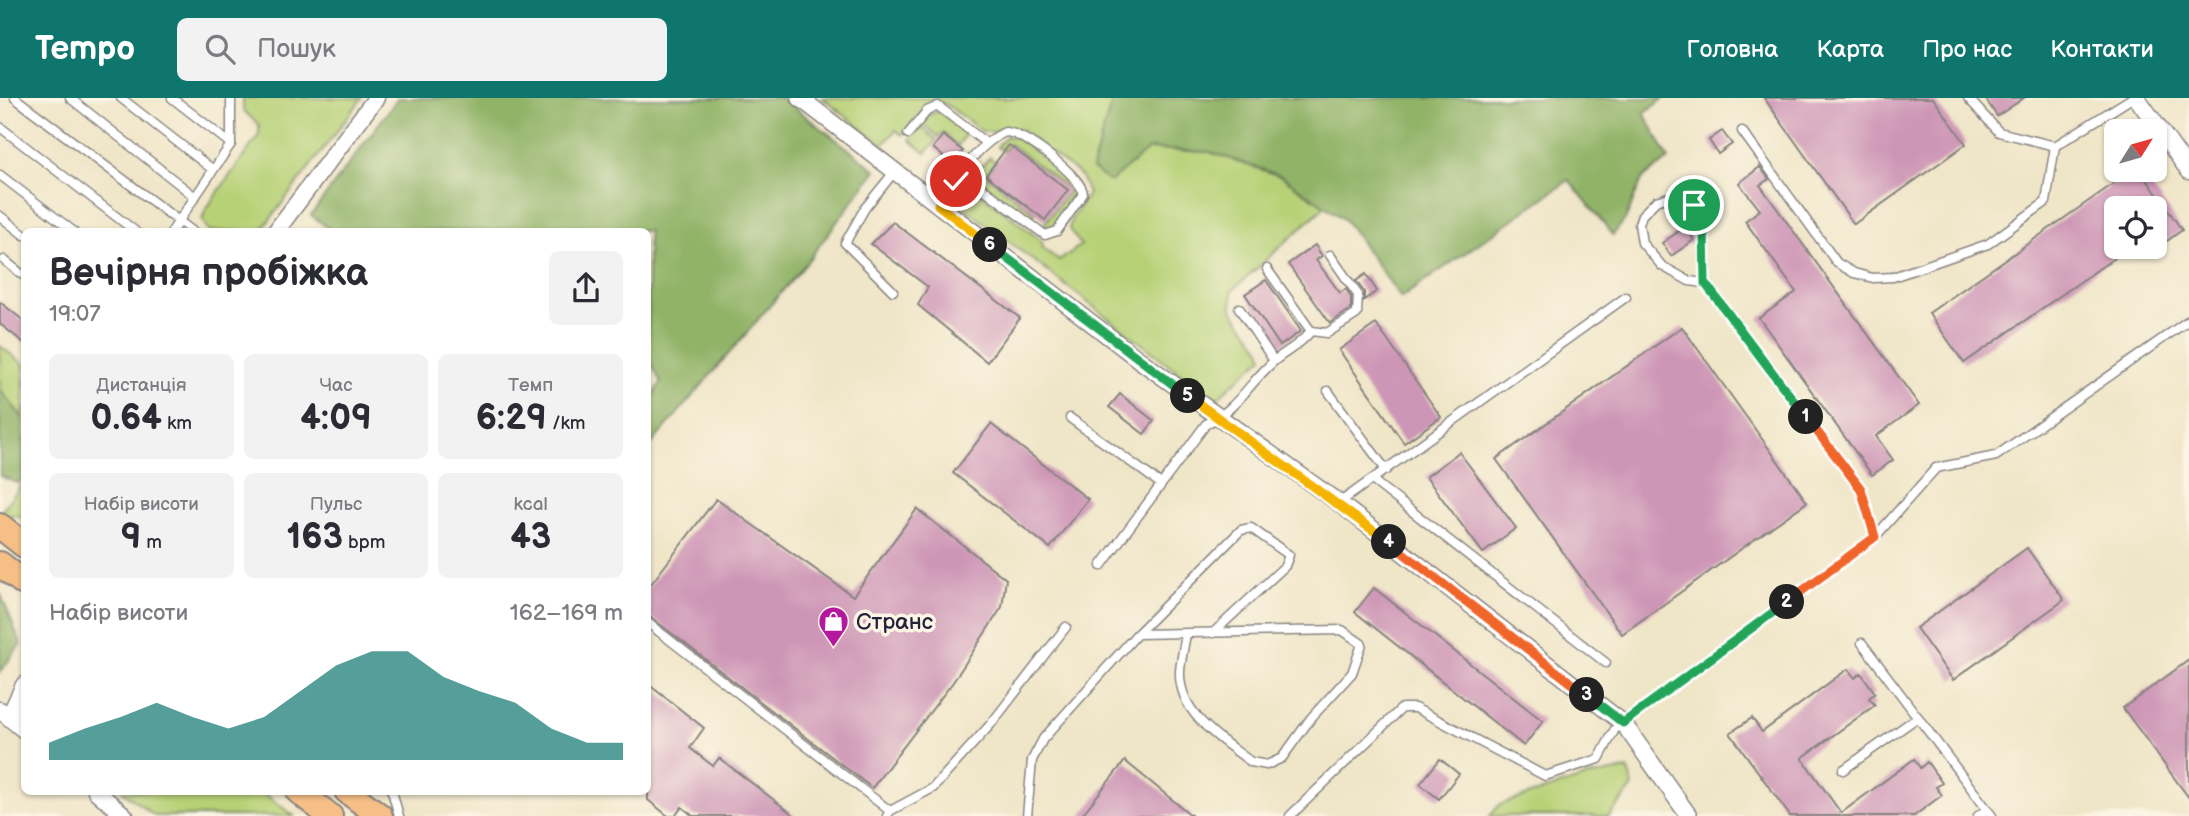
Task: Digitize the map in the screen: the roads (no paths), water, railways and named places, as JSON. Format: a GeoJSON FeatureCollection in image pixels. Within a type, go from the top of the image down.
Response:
{"type":"FeatureCollection","features":[{"type":"Feature","properties":{"kind":"main road"},"geometry":{"type":"LineString","coordinates":[[0,526],[21,543]]}},
{"type":"Feature","properties":{"kind":"main road"},"geometry":{"type":"LineString","coordinates":[[0,564],[21,581]]}},
{"type":"Feature","properties":{"kind":"main road"},"geometry":{"type":"LineString","coordinates":[[303,795],[330,816]]}},
{"type":"Feature","properties":{"kind":"main road"},"geometry":{"type":"LineString","coordinates":[[351,795],[380,816]]}},
{"type":"Feature","properties":{"kind":"street"},"geometry":{"type":"LineString","coordinates":[[278,228],[376,98]]}},
{"type":"Feature","properties":{"kind":"street"},"geometry":{"type":"LineString","coordinates":[[800,98],[1218,418],[1339,503],[1623,723],[1689,816]]}},
{"type":"Feature","properties":{"kind":"street"},"geometry":{"type":"LineString","coordinates":[[2134,98],[2189,171]]}},
{"type":"Feature","properties":{"kind":"street"},"geometry":{"type":"LineString","coordinates":[[21,689],[4,714],[21,728]]}},
{"type":"Feature","properties":{"kind":"street"},"geometry":{"type":"LineString","coordinates":[[101,795],[125,816]]}},
{"type":"Feature","properties":{"kind":"lane"},"geometry":{"type":"LineString","coordinates":[[15,98],[188,228]]}},
{"type":"Feature","properties":{"kind":"lane"},"geometry":{"type":"LineString","coordinates":[[70,98],[194,195]]}},
{"type":"Feature","properties":{"kind":"lane"},"geometry":{"type":"LineString","coordinates":[[121,98],[212,169]]}},
{"type":"Feature","properties":{"kind":"lane"},"geometry":{"type":"LineString","coordinates":[[172,98],[231,144]]}},
{"type":"Feature","properties":{"kind":"lane"},"geometry":{"type":"LineString","coordinates":[[174,228],[231,144],[231,98]]}},
{"type":"Feature","properties":{"kind":"lane"},"geometry":{"type":"LineString","coordinates":[[1968,98],[1999,132],[2054,146],[2134,98]]}},
{"type":"Feature","properties":{"kind":"lane"},"geometry":{"type":"LineString","coordinates":[[908,134],[927,111],[939,106],[986,143]]}},
{"type":"Feature","properties":{"kind":"lane"},"geometry":{"type":"LineString","coordinates":[[0,127],[131,228]]}},
{"type":"Feature","properties":{"kind":"lane"},"geometry":{"type":"LineString","coordinates":[[1742,131],[1837,263],[1854,273],[1873,278],[1893,277],[1988,244],[2046,202],[2054,146]]}},
{"type":"Feature","properties":{"kind":"lane"},"geometry":{"type":"LineString","coordinates":[[938,205],[962,173],[986,143],[1005,132],[1017,133],[1080,183],[1081,199],[1057,231],[1045,235],[962,173]]}},
{"type":"Feature","properties":{"kind":"lane"},"geometry":{"type":"LineString","coordinates":[[893,291],[845,243],[865,208],[895,172]]}},
{"type":"Feature","properties":{"kind":"lane"},"geometry":{"type":"LineString","coordinates":[[0,175],[69,228]]}},
{"type":"Feature","properties":{"kind":"lane"},"geometry":{"type":"LineString","coordinates":[[1705,283],[1689,281],[1662,266],[1642,243],[1639,224],[1642,215],[1656,201],[1675,195],[1685,198],[1700,214],[1704,225],[1705,283],[1861,489],[1875,537]]}},
{"type":"Feature","properties":{"kind":"lane"},"geometry":{"type":"LineString","coordinates":[[0,216],[21,233]]}},
{"type":"Feature","properties":{"kind":"lane"},"geometry":{"type":"LineString","coordinates":[[1267,269],[1311,331],[1327,333],[1352,319],[1359,308],[1358,295],[1330,255]]}},
{"type":"Feature","properties":{"kind":"lane"},"geometry":{"type":"LineString","coordinates":[[4,260],[21,274]]}},
{"type":"Feature","properties":{"kind":"lane"},"geometry":{"type":"LineString","coordinates":[[1339,503],[1626,297]]}},
{"type":"Feature","properties":{"kind":"lane"},"geometry":{"type":"LineString","coordinates":[[1239,308],[1274,360]]}},
{"type":"Feature","properties":{"kind":"lane"},"geometry":{"type":"LineString","coordinates":[[1290,816],[1402,708],[1415,708],[1545,776],[1599,759],[1615,729],[1875,537],[1936,468],[1996,456],[2189,320]]}},
{"type":"Feature","properties":{"kind":"lane"},"geometry":{"type":"LineString","coordinates":[[1101,566],[1206,424],[1228,412],[1274,360],[1298,347],[1311,331]]}},
{"type":"Feature","properties":{"kind":"lane"},"geometry":{"type":"LineString","coordinates":[[1328,391],[1386,470]]}},
{"type":"Feature","properties":{"kind":"lane"},"geometry":{"type":"LineString","coordinates":[[1070,418],[1161,484]]}},
{"type":"Feature","properties":{"kind":"lane"},"geometry":{"type":"LineString","coordinates":[[1372,480],[1606,663]]}},
{"type":"Feature","properties":{"kind":"lane"},"geometry":{"type":"LineString","coordinates":[[1027,816],[1032,760],[1043,738],[1137,634],[1241,530],[1251,528],[1289,555],[1285,566],[1213,633]]}},
{"type":"Feature","properties":{"kind":"lane"},"geometry":{"type":"LineString","coordinates":[[651,625],[889,813],[933,788],[992,724],[1066,627]]}},
{"type":"Feature","properties":{"kind":"lane"},"geometry":{"type":"LineString","coordinates":[[1137,634],[1342,630],[1362,644],[1352,673],[1311,718],[1282,758],[1275,763],[1259,765],[1251,762],[1201,722],[1186,700],[1180,674],[1186,634]]}},
{"type":"Feature","properties":{"kind":"lane"},"geometry":{"type":"LineString","coordinates":[[1862,643],[1989,813],[1978,816]]}},
{"type":"Feature","properties":{"kind":"lane"},"geometry":{"type":"LineString","coordinates":[[1843,770],[1918,717]]}},
{"type":"Feature","properties":{"kind":"lane"},"geometry":{"type":"LineString","coordinates":[[392,795],[399,816]]}},
{"type":"Feature","properties":{"kind":"place","name":"Странс"},"geometry":{"type":"Point","coordinates":[833,648]}}]}
